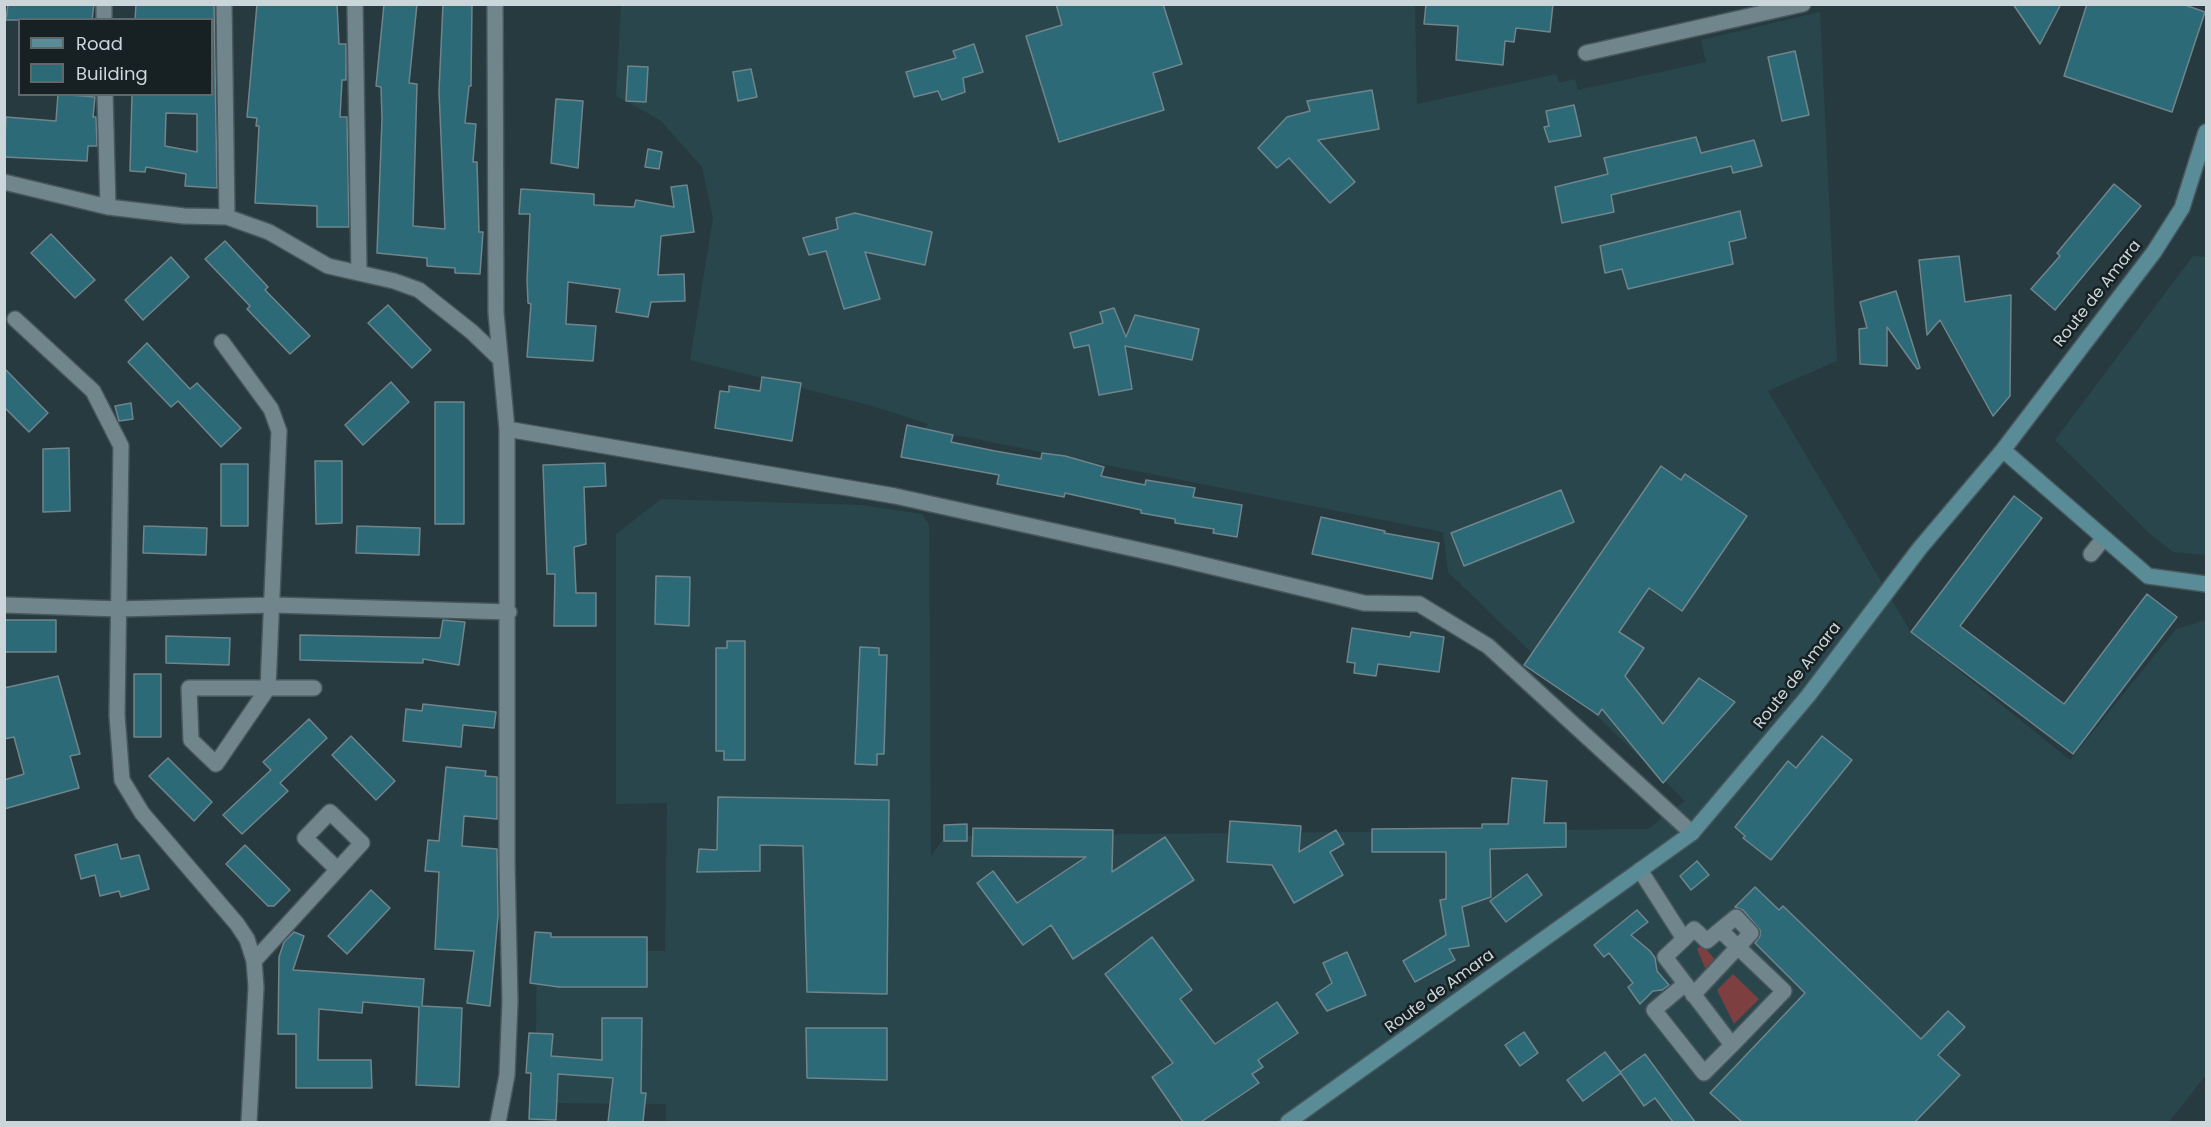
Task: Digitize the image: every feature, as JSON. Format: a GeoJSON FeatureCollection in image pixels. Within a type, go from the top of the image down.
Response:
{"type":"FeatureCollection","features":[{"type":"Feature","properties":{"kind":"street"},"geometry":{"type":"LineString","coordinates":[[224,4],[227,217]]}},
{"type":"Feature","properties":{"kind":"street"},"geometry":{"type":"LineString","coordinates":[[354,4],[358,272]]}},
{"type":"Feature","properties":{"kind":"street"},"geometry":{"type":"LineString","coordinates":[[492,1122],[498,1122],[507,1075],[510,1039],[507,863],[507,429],[496,313],[495,4]]}},
{"type":"Feature","properties":{"kind":"street"},"geometry":{"type":"LineString","coordinates":[[1586,53],[1803,4]]}},
{"type":"Feature","properties":{"kind":"street"},"geometry":{"type":"LineString","coordinates":[[105,96],[108,207]]}},
{"type":"Feature","properties":{"kind":"street","name":"Route de Amara"},"geometry":{"type":"LineString","coordinates":[[1288,1122],[1692,833],[1808,696],[1920,548],[2003,450],[2154,252],[2182,208],[2206,132]]}},
{"type":"Feature","properties":{"kind":"street"},"geometry":{"type":"LineString","coordinates":[[4,182],[108,207],[184,216],[227,217],[269,232],[328,266],[358,272],[419,290],[472,332],[500,359]]}},
{"type":"Feature","properties":{"kind":"street"},"geometry":{"type":"LineString","coordinates":[[15,319],[93,391],[121,446],[117,715],[122,780],[142,813],[237,924],[247,939],[254,961],[255,987],[249,1122]]}},
{"type":"Feature","properties":{"kind":"street"},"geometry":{"type":"LineString","coordinates":[[222,342],[272,409],[279,431],[268,688],[216,764],[191,740],[189,688],[268,688],[314,688]]}},
{"type":"Feature","properties":{"kind":"street"},"geometry":{"type":"LineString","coordinates":[[507,429],[895,496],[1364,603],[1419,604],[1488,646],[1692,833]]}},
{"type":"Feature","properties":{"kind":"street"},"geometry":{"type":"LineString","coordinates":[[2003,450],[2148,576],[2206,584]]}},
{"type":"Feature","properties":{"kind":"street"},"geometry":{"type":"LineString","coordinates":[[2091,554],[2104,538]]}},
{"type":"Feature","properties":{"kind":"street"},"geometry":{"type":"LineString","coordinates":[[4,605],[119,609],[273,605],[508,612]]}},
{"type":"Feature","properties":{"kind":"street"},"geometry":{"type":"LineString","coordinates":[[254,961],[338,869]]}},
{"type":"Feature","properties":{"kind":"street"},"geometry":{"type":"LineString","coordinates":[[1640,870],[1684,939]]}},
{"type":"Feature","properties":{"kind":"street"},"geometry":{"type":"LineString","coordinates":[[1732,1045],[1689,989],[1665,957],[1694,928],[1707,941],[1736,917],[1751,933],[1689,989],[1654,1010],[1704,1073],[1732,1045],[1784,991],[1738,947]]}},
{"type":"Feature","properties":{"kind":"shaded area"},"geometry":{"type":"Polygon","coordinates":[[[621,5],[1415,5],[1417,104],[1556,74],[1559,83],[1575,79],[1578,90],[1706,62],[1701,40],[1820,12],[1837,361],[1768,391],[1911,632],[2070,760],[2176,629],[2206,620],[2206,1075],[2169,1122],[666,1122],[666,1104],[535,1103],[537,951],[665,951],[667,803],[616,804],[616,534],[661,499],[861,505],[922,514],[929,525],[931,856],[945,836],[1648,829],[1685,801],[1448,572],[1443,532],[925,429],[928,424],[869,405],[690,360],[713,218],[702,167],[660,120],[616,96],[621,5]]]}},
{"type":"Feature","properties":{"kind":"shaded area"},"geometry":{"type":"Polygon","coordinates":[[[2193,256],[2206,257],[2206,555],[2173,552],[2149,533],[2055,440],[2193,256]]]}},
{"type":"Feature","properties":{"kind":"shaded area"},"geometry":{"type":"Polygon","coordinates":[[[1702,944],[1716,961],[1706,970],[1697,949],[1702,944]]]}},
{"type":"Feature","properties":{"kind":"shaded area"},"geometry":{"type":"Polygon","coordinates":[[[1733,974],[1759,999],[1734,1024],[1717,990],[1733,974]]]}},
{"type":"Feature","properties":{"kind":"building"},"geometry":{"type":"Polygon","coordinates":[[[8,4],[94,4],[92,18],[6,20],[8,4]]]}},
{"type":"Feature","properties":{"kind":"building"},"geometry":{"type":"Polygon","coordinates":[[[136,4],[214,4],[217,188],[185,186],[186,174],[146,167],[145,172],[130,171],[132,96],[213,96],[213,18],[135,18],[136,4]],[[166,113],[165,146],[197,152],[197,114],[166,113]]]}},
{"type":"Feature","properties":{"kind":"building"},"geometry":{"type":"Polygon","coordinates":[[[257,4],[337,4],[339,44],[346,44],[346,80],[342,80],[340,117],[347,117],[349,227],[317,227],[317,206],[255,203],[259,126],[256,126],[257,118],[247,117],[257,4]]]}},
{"type":"Feature","properties":{"kind":"building"},"geometry":{"type":"Polygon","coordinates":[[[384,4],[417,4],[409,83],[417,84],[413,226],[445,229],[439,91],[443,4],[472,4],[471,86],[469,86],[465,123],[476,124],[473,162],[477,162],[479,232],[483,232],[480,274],[455,273],[455,268],[427,266],[427,258],[377,253],[382,119],[381,87],[376,86],[384,4]]]}},
{"type":"Feature","properties":{"kind":"building"},"geometry":{"type":"Polygon","coordinates":[[[1056,4],[1163,4],[1182,64],[1153,73],[1164,110],[1059,142],[1026,36],[1062,25],[1056,4]]]}},
{"type":"Feature","properties":{"kind":"building"},"geometry":{"type":"Polygon","coordinates":[[[1426,4],[1553,4],[1550,32],[1516,28],[1514,42],[1505,41],[1503,65],[1456,60],[1458,26],[1424,24],[1426,4]]]}},
{"type":"Feature","properties":{"kind":"building"},"geometry":{"type":"Polygon","coordinates":[[[2013,4],[2061,4],[2040,44],[2013,4]]]}},
{"type":"Feature","properties":{"kind":"building"},"geometry":{"type":"Polygon","coordinates":[[[2087,4],[2182,4],[2205,12],[2172,112],[2064,76],[2087,4]]]}},
{"type":"Feature","properties":{"kind":"building"},"geometry":{"type":"Polygon","coordinates":[[[974,44],[983,72],[963,78],[965,92],[942,100],[938,91],[914,97],[906,72],[956,58],[953,51],[974,44]]]}},
{"type":"Feature","properties":{"kind":"building"},"geometry":{"type":"Polygon","coordinates":[[[1795,51],[1809,115],[1782,121],[1768,57],[1795,51]]]}},
{"type":"Feature","properties":{"kind":"building"},"geometry":{"type":"Polygon","coordinates":[[[628,66],[648,67],[646,102],[626,101],[628,66]]]}},
{"type":"Feature","properties":{"kind":"building"},"geometry":{"type":"Polygon","coordinates":[[[751,69],[757,97],[738,101],[733,72],[751,69]]]}},
{"type":"Feature","properties":{"kind":"building"},"geometry":{"type":"Polygon","coordinates":[[[1372,90],[1379,129],[1318,140],[1355,182],[1330,203],[1289,158],[1277,168],[1258,148],[1287,117],[1310,111],[1307,101],[1372,90]]]}},
{"type":"Feature","properties":{"kind":"building"},"geometry":{"type":"Polygon","coordinates":[[[58,96],[95,97],[93,117],[96,117],[97,146],[88,146],[87,161],[4,157],[6,117],[56,121],[58,96]]]}},
{"type":"Feature","properties":{"kind":"building"},"geometry":{"type":"Polygon","coordinates":[[[556,99],[583,101],[578,168],[551,163],[556,99]]]}},
{"type":"Feature","properties":{"kind":"building"},"geometry":{"type":"Polygon","coordinates":[[[1574,105],[1581,136],[1549,142],[1544,127],[1549,126],[1546,111],[1574,105]]]}},
{"type":"Feature","properties":{"kind":"building"},"geometry":{"type":"Polygon","coordinates":[[[1696,137],[1701,153],[1754,140],[1762,166],[1733,173],[1731,166],[1611,195],[1614,212],[1562,223],[1555,187],[1608,174],[1604,158],[1696,137]]]}},
{"type":"Feature","properties":{"kind":"building"},"geometry":{"type":"Polygon","coordinates":[[[648,149],[662,152],[659,169],[645,167],[648,149]]]}},
{"type":"Feature","properties":{"kind":"building"},"geometry":{"type":"Polygon","coordinates":[[[2114,184],[2141,206],[2055,310],[2031,289],[2060,256],[2057,253],[2114,184]]]}},
{"type":"Feature","properties":{"kind":"building"},"geometry":{"type":"Polygon","coordinates":[[[687,185],[694,232],[661,236],[658,275],[684,274],[685,301],[651,302],[648,317],[616,312],[620,289],[568,282],[566,324],[596,326],[593,361],[527,357],[531,304],[528,303],[527,280],[530,214],[519,214],[521,189],[594,194],[594,205],[634,207],[636,200],[674,207],[671,187],[687,185]]]}},
{"type":"Feature","properties":{"kind":"building"},"geometry":{"type":"Polygon","coordinates":[[[1740,211],[1746,238],[1729,242],[1733,264],[1628,289],[1622,269],[1605,273],[1600,246],[1740,211]]]}},
{"type":"Feature","properties":{"kind":"building"},"geometry":{"type":"Polygon","coordinates":[[[855,213],[932,232],[925,265],[865,252],[880,299],[844,309],[826,251],[809,255],[803,238],[838,229],[836,218],[855,213]]]}},
{"type":"Feature","properties":{"kind":"building"},"geometry":{"type":"Polygon","coordinates":[[[51,234],[95,280],[75,298],[31,253],[51,234]]]}},
{"type":"Feature","properties":{"kind":"building"},"geometry":{"type":"Polygon","coordinates":[[[225,241],[268,287],[265,290],[310,336],[290,354],[247,309],[250,306],[205,259],[225,241]]]}},
{"type":"Feature","properties":{"kind":"building"},"geometry":{"type":"Polygon","coordinates":[[[1959,256],[1965,302],[2011,295],[2010,396],[1993,416],[1940,320],[1927,335],[1919,260],[1959,256]]]}},
{"type":"Feature","properties":{"kind":"building"},"geometry":{"type":"Polygon","coordinates":[[[171,257],[189,277],[143,320],[125,300],[171,257]]]}},
{"type":"Feature","properties":{"kind":"building"},"geometry":{"type":"Polygon","coordinates":[[[1896,291],[1920,368],[1917,369],[1887,327],[1887,366],[1860,364],[1859,329],[1867,328],[1860,302],[1896,291]]]}},
{"type":"Feature","properties":{"kind":"building"},"geometry":{"type":"Polygon","coordinates":[[[388,305],[431,350],[412,368],[368,323],[388,305]]]}},
{"type":"Feature","properties":{"kind":"building"},"geometry":{"type":"Polygon","coordinates":[[[1114,308],[1126,337],[1135,315],[1199,329],[1192,360],[1125,346],[1132,389],[1099,395],[1089,345],[1074,348],[1070,333],[1103,323],[1100,312],[1114,308]]]}},
{"type":"Feature","properties":{"kind":"building"},"geometry":{"type":"Polygon","coordinates":[[[147,343],[190,389],[197,383],[241,428],[221,447],[178,401],[171,407],[128,362],[147,343]]]}},
{"type":"Feature","properties":{"kind":"building"},"geometry":{"type":"Polygon","coordinates":[[[4,368],[48,413],[29,432],[4,407],[4,368]]]}},
{"type":"Feature","properties":{"kind":"building"},"geometry":{"type":"Polygon","coordinates":[[[762,377],[801,383],[792,441],[715,428],[720,391],[729,392],[729,386],[760,391],[762,377]]]}},
{"type":"Feature","properties":{"kind":"building"},"geometry":{"type":"Polygon","coordinates":[[[391,382],[409,402],[363,445],[345,425],[391,382]]]}},
{"type":"Feature","properties":{"kind":"building"},"geometry":{"type":"Polygon","coordinates":[[[435,402],[464,402],[464,524],[435,524],[435,402]]]}},
{"type":"Feature","properties":{"kind":"building"},"geometry":{"type":"Polygon","coordinates":[[[131,403],[133,419],[119,421],[115,406],[131,403]]]}},
{"type":"Feature","properties":{"kind":"building"},"geometry":{"type":"Polygon","coordinates":[[[907,425],[953,435],[951,442],[995,451],[1041,459],[1042,453],[1065,456],[1104,467],[1101,476],[1145,485],[1146,480],[1195,488],[1193,497],[1242,505],[1237,537],[1213,533],[1214,529],[1175,523],[1175,519],[1141,513],[1141,510],[1065,493],[1064,497],[997,484],[999,475],[901,457],[907,425]]]}},
{"type":"Feature","properties":{"kind":"building"},"geometry":{"type":"Polygon","coordinates":[[[69,448],[70,511],[43,512],[43,449],[69,448]]]}},
{"type":"Feature","properties":{"kind":"building"},"geometry":{"type":"Polygon","coordinates":[[[315,461],[342,461],[342,523],[316,524],[315,461]]]}},
{"type":"Feature","properties":{"kind":"building"},"geometry":{"type":"Polygon","coordinates":[[[605,463],[606,486],[584,487],[586,544],[574,547],[576,593],[596,593],[596,626],[554,626],[555,574],[547,574],[543,465],[605,463]]]}},
{"type":"Feature","properties":{"kind":"building"},"geometry":{"type":"Polygon","coordinates":[[[221,464],[248,464],[248,526],[221,526],[221,464]]]}},
{"type":"Feature","properties":{"kind":"building"},"geometry":{"type":"Polygon","coordinates":[[[1661,466],[1681,480],[1685,474],[1747,516],[1682,611],[1649,588],[1619,632],[1644,648],[1625,676],[1663,724],[1699,678],[1735,702],[1663,783],[1602,709],[1598,715],[1524,665],[1661,466]]]}},
{"type":"Feature","properties":{"kind":"building"},"geometry":{"type":"Polygon","coordinates":[[[1561,490],[1574,522],[1464,566],[1451,533],[1561,490]]]}},
{"type":"Feature","properties":{"kind":"building"},"geometry":{"type":"Polygon","coordinates":[[[2014,496],[2042,518],[1960,626],[2064,704],[2147,594],[2177,617],[2073,754],[1911,632],[2014,496]]]}},
{"type":"Feature","properties":{"kind":"building"},"geometry":{"type":"Polygon","coordinates":[[[1321,517],[1385,531],[1384,533],[1439,543],[1432,579],[1312,554],[1321,517]]]}},
{"type":"Feature","properties":{"kind":"building"},"geometry":{"type":"Polygon","coordinates":[[[144,526],[207,528],[206,555],[143,553],[144,526]]]}},
{"type":"Feature","properties":{"kind":"building"},"geometry":{"type":"Polygon","coordinates":[[[357,526],[420,528],[419,555],[356,553],[357,526]]]}},
{"type":"Feature","properties":{"kind":"building"},"geometry":{"type":"Polygon","coordinates":[[[656,576],[690,577],[689,626],[655,624],[656,576]]]}},
{"type":"Feature","properties":{"kind":"building"},"geometry":{"type":"Polygon","coordinates":[[[4,620],[56,620],[56,652],[4,652],[4,620]]]}},
{"type":"Feature","properties":{"kind":"building"},"geometry":{"type":"Polygon","coordinates":[[[443,620],[465,622],[459,665],[423,659],[423,663],[300,660],[300,635],[440,638],[443,620]]]}},
{"type":"Feature","properties":{"kind":"building"},"geometry":{"type":"Polygon","coordinates":[[[1352,628],[1410,637],[1411,632],[1444,637],[1439,672],[1378,664],[1376,676],[1354,673],[1355,663],[1347,662],[1352,628]]]}},
{"type":"Feature","properties":{"kind":"building"},"geometry":{"type":"Polygon","coordinates":[[[166,636],[230,638],[229,665],[166,663],[166,636]]]}},
{"type":"Feature","properties":{"kind":"building"},"geometry":{"type":"Polygon","coordinates":[[[727,641],[745,641],[745,760],[724,760],[724,751],[716,751],[716,648],[727,648],[727,641]]]}},
{"type":"Feature","properties":{"kind":"building"},"geometry":{"type":"Polygon","coordinates":[[[860,647],[879,648],[879,655],[887,655],[884,754],[877,754],[877,765],[855,764],[860,647]]]}},
{"type":"Feature","properties":{"kind":"building"},"geometry":{"type":"Polygon","coordinates":[[[134,674],[161,674],[161,737],[134,737],[134,674]]]}},
{"type":"Feature","properties":{"kind":"building"},"geometry":{"type":"Polygon","coordinates":[[[58,676],[80,754],[70,756],[79,788],[4,809],[4,780],[24,774],[14,737],[4,739],[4,688],[58,676]]]}},
{"type":"Feature","properties":{"kind":"building"},"geometry":{"type":"Polygon","coordinates":[[[423,704],[496,712],[494,728],[463,725],[461,747],[403,741],[406,709],[422,711],[423,704]]]}},
{"type":"Feature","properties":{"kind":"building"},"geometry":{"type":"Polygon","coordinates":[[[309,719],[327,738],[280,783],[288,791],[242,834],[223,815],[271,770],[263,762],[309,719]]]}},
{"type":"Feature","properties":{"kind":"building"},"geometry":{"type":"Polygon","coordinates":[[[351,736],[395,781],[376,800],[332,755],[351,736]]]}},
{"type":"Feature","properties":{"kind":"building"},"geometry":{"type":"Polygon","coordinates":[[[1822,736],[1852,760],[1771,860],[1743,838],[1745,836],[1735,827],[1788,761],[1796,768],[1822,736]]]}},
{"type":"Feature","properties":{"kind":"building"},"geometry":{"type":"Polygon","coordinates":[[[168,758],[212,802],[194,821],[149,776],[168,758]]]}},
{"type":"Feature","properties":{"kind":"building"},"geometry":{"type":"Polygon","coordinates":[[[446,767],[486,771],[485,776],[497,777],[497,819],[464,816],[462,846],[497,849],[498,916],[490,1006],[467,1003],[474,951],[435,949],[439,872],[425,871],[428,840],[439,841],[446,767]]]}},
{"type":"Feature","properties":{"kind":"building"},"geometry":{"type":"Polygon","coordinates":[[[1512,778],[1547,781],[1544,823],[1566,823],[1566,847],[1490,849],[1491,897],[1462,907],[1469,946],[1449,949],[1455,960],[1415,982],[1403,961],[1446,935],[1440,900],[1446,899],[1446,852],[1372,852],[1372,829],[1482,828],[1482,824],[1508,824],[1512,778]]]}},
{"type":"Feature","properties":{"kind":"building"},"geometry":{"type":"Polygon","coordinates":[[[718,797],[889,800],[887,994],[807,992],[803,846],[760,845],[760,871],[697,872],[699,849],[717,850],[718,797]]]}},
{"type":"Feature","properties":{"kind":"building"},"geometry":{"type":"Polygon","coordinates":[[[1230,821],[1301,826],[1299,852],[1336,830],[1344,844],[1330,852],[1343,875],[1294,903],[1272,865],[1227,862],[1230,821]]]}},
{"type":"Feature","properties":{"kind":"building"},"geometry":{"type":"Polygon","coordinates":[[[967,824],[967,841],[944,841],[944,825],[967,824]]]}},
{"type":"Feature","properties":{"kind":"building"},"geometry":{"type":"Polygon","coordinates":[[[973,828],[1113,830],[1112,872],[1165,837],[1194,880],[1073,959],[1051,925],[1023,945],[977,883],[993,871],[1017,903],[1086,857],[972,856],[973,828]]]}},
{"type":"Feature","properties":{"kind":"building"},"geometry":{"type":"Polygon","coordinates":[[[117,844],[121,859],[139,855],[149,889],[121,897],[119,891],[100,896],[95,875],[81,879],[75,855],[117,844]]]}},
{"type":"Feature","properties":{"kind":"building"},"geometry":{"type":"Polygon","coordinates":[[[245,845],[290,890],[274,906],[268,906],[226,864],[245,845]]]}},
{"type":"Feature","properties":{"kind":"building"},"geometry":{"type":"Polygon","coordinates":[[[1697,861],[1709,875],[1691,890],[1680,876],[1697,861]]]}},
{"type":"Feature","properties":{"kind":"building"},"geometry":{"type":"Polygon","coordinates":[[[1527,874],[1542,895],[1506,922],[1490,901],[1527,874]]]}},
{"type":"Feature","properties":{"kind":"building"},"geometry":{"type":"Polygon","coordinates":[[[1755,887],[1779,910],[1783,906],[1921,1039],[1948,1011],[1965,1027],[1938,1055],[1960,1075],[1915,1122],[1742,1122],[1710,1093],[1805,993],[1755,943],[1760,936],[1760,930],[1743,910],[1735,907],[1755,887]]]}},
{"type":"Feature","properties":{"kind":"building"},"geometry":{"type":"Polygon","coordinates":[[[371,890],[390,908],[347,954],[328,936],[371,890]]]}},
{"type":"Feature","properties":{"kind":"building"},"geometry":{"type":"Polygon","coordinates":[[[1637,910],[1648,922],[1631,935],[1650,951],[1655,958],[1657,971],[1669,985],[1662,990],[1653,991],[1640,1004],[1628,987],[1633,983],[1609,953],[1604,957],[1594,945],[1637,910]]]}},
{"type":"Feature","properties":{"kind":"building"},"geometry":{"type":"Polygon","coordinates":[[[294,932],[304,936],[293,970],[424,979],[422,1006],[462,1008],[459,1087],[416,1085],[419,1007],[363,1002],[362,1013],[319,1009],[318,1060],[371,1060],[372,1088],[296,1088],[296,1034],[278,1034],[279,957],[284,942],[294,932]]]}},
{"type":"Feature","properties":{"kind":"building"},"geometry":{"type":"Polygon","coordinates":[[[535,932],[551,933],[551,937],[647,937],[647,987],[559,987],[530,983],[535,932]]]}},
{"type":"Feature","properties":{"kind":"building"},"geometry":{"type":"Polygon","coordinates":[[[1152,937],[1192,990],[1180,999],[1215,1044],[1277,1002],[1298,1033],[1258,1060],[1263,1067],[1252,1074],[1259,1083],[1201,1122],[1183,1122],[1152,1077],[1173,1063],[1105,974],[1152,937]]]}},
{"type":"Feature","properties":{"kind":"building"},"geometry":{"type":"Polygon","coordinates":[[[1347,952],[1366,995],[1327,1011],[1316,994],[1332,983],[1323,963],[1347,952]]]}},
{"type":"Feature","properties":{"kind":"building"},"geometry":{"type":"Polygon","coordinates":[[[602,1018],[642,1018],[641,1093],[646,1093],[643,1122],[608,1122],[613,1078],[558,1074],[556,1120],[529,1119],[531,1073],[526,1073],[529,1033],[553,1034],[551,1056],[602,1060],[602,1018]]]}},
{"type":"Feature","properties":{"kind":"building"},"geometry":{"type":"Polygon","coordinates":[[[806,1028],[887,1028],[887,1080],[807,1078],[806,1028]]]}},
{"type":"Feature","properties":{"kind":"building"},"geometry":{"type":"Polygon","coordinates":[[[1524,1032],[1538,1053],[1520,1066],[1505,1045],[1524,1032]]]}},
{"type":"Feature","properties":{"kind":"building"},"geometry":{"type":"Polygon","coordinates":[[[1605,1052],[1621,1073],[1583,1101],[1567,1080],[1605,1052]]]}},
{"type":"Feature","properties":{"kind":"building"},"geometry":{"type":"Polygon","coordinates":[[[1645,1054],[1695,1122],[1673,1122],[1655,1098],[1644,1106],[1620,1072],[1645,1054]]]}}]}
